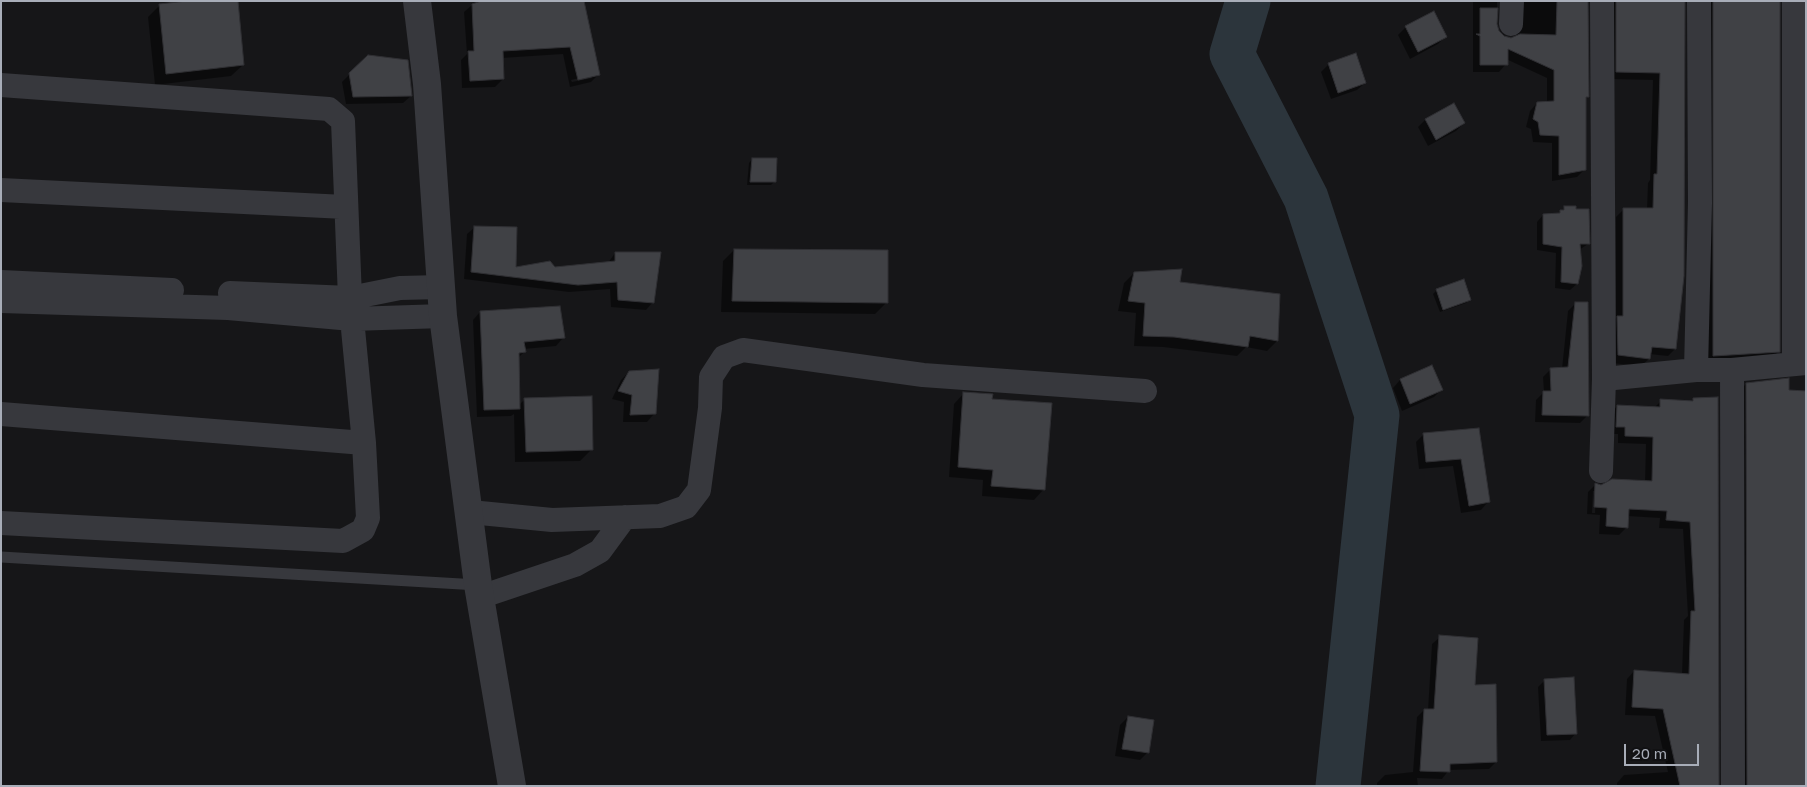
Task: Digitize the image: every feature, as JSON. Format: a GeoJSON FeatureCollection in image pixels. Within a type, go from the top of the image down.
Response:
{"type":"FeatureCollection","features":[{"type":"Feature","properties":{"kind":"street"},"geometry":{"type":"LineString","coordinates":[[417,1],[427,84],[443,316],[479,591],[512,786]]}},
{"type":"Feature","properties":{"kind":"street"},"geometry":{"type":"LineString","coordinates":[[1601,471],[1604,379],[1602,1]]}},
{"type":"Feature","properties":{"kind":"street"},"geometry":{"type":"LineString","coordinates":[[1696,370],[1700,203],[1699,1]]}},
{"type":"Feature","properties":{"kind":"street"},"geometry":{"type":"LineString","coordinates":[[1604,379],[1696,370],[1732,370],[1800,364],[1794,1]]}},
{"type":"Feature","properties":{"kind":"street"},"geometry":{"type":"LineString","coordinates":[[1,86],[328,109],[343,122],[344,207],[351,308],[364,443],[368,518],[363,530],[343,541],[1,523]]}},
{"type":"Feature","properties":{"kind":"street"},"geometry":{"type":"LineString","coordinates":[[1,190],[344,207]]}},
{"type":"Feature","properties":{"kind":"street"},"geometry":{"type":"LineString","coordinates":[[1,282],[443,316]]}},
{"type":"Feature","properties":{"kind":"street"},"geometry":{"type":"LineString","coordinates":[[1,301],[228,308],[351,308],[400,288],[441,287]]}},
{"type":"Feature","properties":{"kind":"street"},"geometry":{"type":"LineString","coordinates":[[470,512],[552,520],[660,516],[686,507],[699,490],[710,408],[711,377],[724,357],[743,350],[924,375],[1145,391]]}},
{"type":"Feature","properties":{"kind":"street"},"geometry":{"type":"LineString","coordinates":[[1732,370],[1733,786]]}},
{"type":"Feature","properties":{"kind":"street"},"geometry":{"type":"LineString","coordinates":[[1,414],[364,443]]}},
{"type":"Feature","properties":{"kind":"street"},"geometry":{"type":"LineString","coordinates":[[479,591],[575,565],[600,551],[625,517]]}},
{"type":"Feature","properties":{"kind":"lane"},"geometry":{"type":"LineString","coordinates":[[1,557],[479,591]]}},
{"type":"Feature","properties":{"kind":"building"},"geometry":{"type":"Polygon","coordinates":[[[187,1],[238,1],[244,65],[166,74],[159,4],[187,1]]]}},
{"type":"Feature","properties":{"kind":"building"},"geometry":{"type":"Polygon","coordinates":[[[481,1],[584,1],[600,75],[578,80],[570,47],[503,51],[504,79],[470,81],[468,51],[474,51],[472,4],[481,1]]]}},
{"type":"Feature","properties":{"kind":"building"},"geometry":{"type":"Polygon","coordinates":[[[1557,1],[1588,1],[1589,97],[1586,97],[1586,170],[1559,175],[1559,136],[1540,135],[1538,122],[1533,119],[1537,102],[1554,101],[1554,70],[1508,49],[1508,65],[1480,65],[1480,36],[1476,34],[1480,34],[1480,8],[1498,8],[1497,24],[1499,31],[1504,36],[1511,38],[1520,34],[1556,35],[1557,1]]]}},
{"type":"Feature","properties":{"kind":"building"},"geometry":{"type":"Polygon","coordinates":[[[1616,1],[1685,1],[1684,276],[1676,349],[1652,347],[1650,359],[1618,355],[1617,316],[1623,316],[1623,208],[1653,208],[1654,174],[1657,174],[1660,73],[1616,72],[1616,1]]]}},
{"type":"Feature","properties":{"kind":"building"},"geometry":{"type":"Polygon","coordinates":[[[1713,1],[1780,1],[1780,352],[1713,356],[1713,1]]]}},
{"type":"Feature","properties":{"kind":"building"},"geometry":{"type":"Polygon","coordinates":[[[1434,11],[1447,37],[1418,52],[1405,26],[1434,11]]]}},
{"type":"Feature","properties":{"kind":"building"},"geometry":{"type":"Polygon","coordinates":[[[1356,53],[1366,83],[1338,93],[1328,63],[1356,53]]]}},
{"type":"Feature","properties":{"kind":"building"},"geometry":{"type":"Polygon","coordinates":[[[368,55],[408,60],[412,96],[353,97],[349,73],[368,55]]]}},
{"type":"Feature","properties":{"kind":"building"},"geometry":{"type":"Polygon","coordinates":[[[1454,103],[1465,123],[1436,140],[1425,119],[1454,103]]]}},
{"type":"Feature","properties":{"kind":"building"},"geometry":{"type":"Polygon","coordinates":[[[752,158],[777,158],[776,182],[750,182],[752,158]]]}},
{"type":"Feature","properties":{"kind":"building"},"geometry":{"type":"Polygon","coordinates":[[[1564,206],[1576,206],[1576,209],[1589,209],[1590,244],[1580,244],[1582,266],[1578,284],[1561,282],[1562,247],[1543,244],[1543,214],[1560,213],[1560,210],[1564,210],[1564,206]]]}},
{"type":"Feature","properties":{"kind":"building"},"geometry":{"type":"Polygon","coordinates":[[[474,226],[517,227],[516,267],[550,261],[555,267],[615,261],[615,252],[661,252],[654,303],[618,300],[617,282],[578,285],[471,272],[474,226]]]}},
{"type":"Feature","properties":{"kind":"building"},"geometry":{"type":"Polygon","coordinates":[[[734,249],[888,250],[888,303],[732,301],[734,249]]]}},
{"type":"Feature","properties":{"kind":"building"},"geometry":{"type":"Polygon","coordinates":[[[1182,269],[1180,282],[1280,294],[1278,341],[1250,336],[1248,347],[1174,337],[1143,336],[1145,303],[1128,301],[1134,272],[1182,269]]]}},
{"type":"Feature","properties":{"kind":"building"},"geometry":{"type":"Polygon","coordinates":[[[1464,279],[1471,300],[1443,310],[1436,289],[1464,279]]]}},
{"type":"Feature","properties":{"kind":"building"},"geometry":{"type":"Polygon","coordinates":[[[1575,302],[1588,302],[1589,416],[1542,415],[1543,391],[1551,391],[1550,368],[1568,367],[1575,302]]]}},
{"type":"Feature","properties":{"kind":"building"},"geometry":{"type":"Polygon","coordinates":[[[560,306],[565,338],[524,342],[526,352],[519,353],[520,409],[484,410],[480,311],[560,306]]]}},
{"type":"Feature","properties":{"kind":"building"},"geometry":{"type":"Polygon","coordinates":[[[1432,365],[1443,390],[1410,404],[1400,379],[1432,365]]]}},
{"type":"Feature","properties":{"kind":"building"},"geometry":{"type":"Polygon","coordinates":[[[659,369],[656,414],[630,415],[632,395],[618,391],[629,371],[659,369]]]}},
{"type":"Feature","properties":{"kind":"building"},"geometry":{"type":"Polygon","coordinates":[[[1789,378],[1789,390],[1806,391],[1806,786],[1747,786],[1746,383],[1789,378]]]}},
{"type":"Feature","properties":{"kind":"building"},"geometry":{"type":"Polygon","coordinates":[[[963,392],[993,394],[992,399],[1052,403],[1045,490],[991,486],[993,470],[958,467],[963,392]]]}},
{"type":"Feature","properties":{"kind":"building"},"geometry":{"type":"Polygon","coordinates":[[[592,396],[593,450],[526,452],[524,398],[592,396]]]}},
{"type":"Feature","properties":{"kind":"building"},"geometry":{"type":"Polygon","coordinates":[[[1718,397],[1719,786],[1680,786],[1663,709],[1632,707],[1634,670],[1689,674],[1691,611],[1695,611],[1690,522],[1666,520],[1667,511],[1629,509],[1628,528],[1606,526],[1607,508],[1594,507],[1595,483],[1601,485],[1612,479],[1652,481],[1653,437],[1625,436],[1625,427],[1616,427],[1617,405],[1660,407],[1660,399],[1693,401],[1693,398],[1718,397]]]}},
{"type":"Feature","properties":{"kind":"building"},"geometry":{"type":"Polygon","coordinates":[[[1479,428],[1490,502],[1469,506],[1461,459],[1426,462],[1423,433],[1479,428]]]}},
{"type":"Feature","properties":{"kind":"building"},"geometry":{"type":"Polygon","coordinates":[[[1439,635],[1478,638],[1475,685],[1496,684],[1497,762],[1450,764],[1450,772],[1420,771],[1424,709],[1434,709],[1439,635]]]}},
{"type":"Feature","properties":{"kind":"building"},"geometry":{"type":"Polygon","coordinates":[[[1574,677],[1577,734],[1547,735],[1544,679],[1574,677]]]}},
{"type":"Feature","properties":{"kind":"building"},"geometry":{"type":"Polygon","coordinates":[[[1128,716],[1154,720],[1149,753],[1122,749],[1128,716]]]}},
{"type":"Feature","properties":{"kind":"waterway"},"geometry":{"type":"LineString","coordinates":[[1248,1],[1232,54],[1306,198],[1377,415],[1338,786]]}}]}
